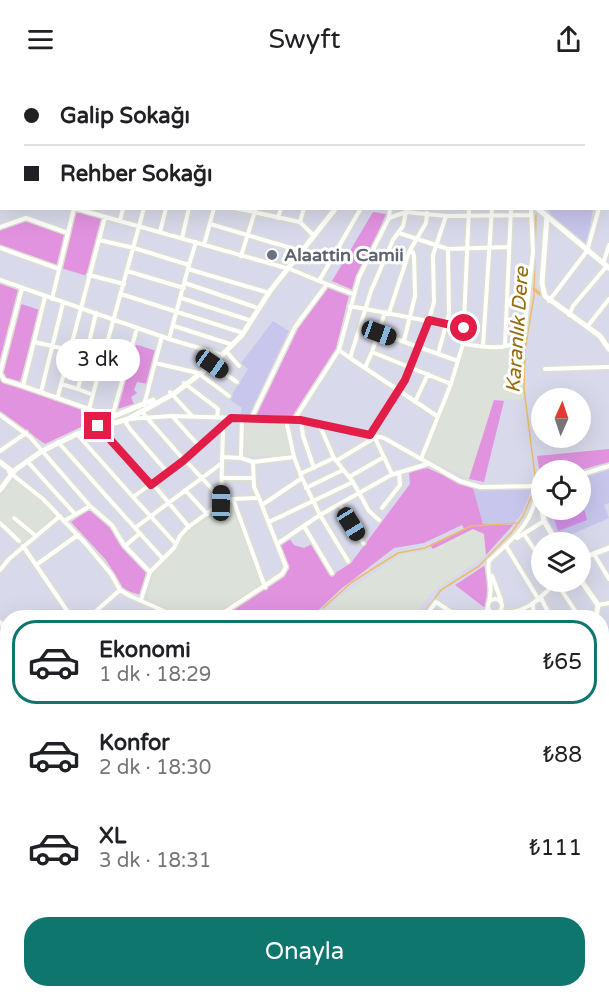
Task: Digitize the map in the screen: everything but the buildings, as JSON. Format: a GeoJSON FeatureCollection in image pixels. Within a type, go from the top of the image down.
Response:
{"type":"FeatureCollection","features":[{"type":"Feature","properties":{"kind":"street"},"geometry":{"type":"LineString","coordinates":[[52,299],[74,210]]}},
{"type":"Feature","properties":{"kind":"street"},"geometry":{"type":"LineString","coordinates":[[83,210],[288,268],[353,294]]}},
{"type":"Feature","properties":{"kind":"street"},"geometry":{"type":"LineString","coordinates":[[58,396],[99,240],[102,210]]}},
{"type":"Feature","properties":{"kind":"street"},"geometry":{"type":"LineString","coordinates":[[120,221],[123,210]]}},
{"type":"Feature","properties":{"kind":"street"},"geometry":{"type":"LineString","coordinates":[[89,409],[144,210]]}},
{"type":"Feature","properties":{"kind":"street"},"geometry":{"type":"LineString","coordinates":[[160,232],[166,210]]}},
{"type":"Feature","properties":{"kind":"street"},"geometry":{"type":"LineString","coordinates":[[182,238],[189,210]]}},
{"type":"Feature","properties":{"kind":"street"},"geometry":{"type":"LineString","coordinates":[[204,245],[213,210]]}},
{"type":"Feature","properties":{"kind":"street"},"geometry":{"type":"LineString","coordinates":[[278,218],[280,210]]}},
{"type":"Feature","properties":{"kind":"street"},"geometry":{"type":"LineString","coordinates":[[300,222],[303,210]]}},
{"type":"Feature","properties":{"kind":"street"},"geometry":{"type":"LineString","coordinates":[[210,364],[240,332],[266,292],[288,268],[332,210]]}},
{"type":"Feature","properties":{"kind":"street"},"geometry":{"type":"LineString","coordinates":[[0,487],[11,472],[41,449],[112,417],[141,408],[171,393],[199,374],[242,335],[256,308],[332,210]]}},
{"type":"Feature","properties":{"kind":"street"},"geometry":{"type":"LineString","coordinates":[[319,281],[360,210]]}},
{"type":"Feature","properties":{"kind":"street"},"geometry":{"type":"LineString","coordinates":[[294,420],[339,350],[353,294],[369,254],[389,218],[390,210]]}},
{"type":"Feature","properties":{"kind":"street"},"geometry":{"type":"LineString","coordinates":[[420,459],[451,384],[463,344],[465,248],[469,210]]}},
{"type":"Feature","properties":{"kind":"street"},"geometry":{"type":"LineString","coordinates":[[483,346],[492,210]]}},
{"type":"Feature","properties":{"kind":"street"},"geometry":{"type":"LineString","coordinates":[[505,346],[511,210]]}},
{"type":"Feature","properties":{"kind":"street"},"geometry":{"type":"LineString","coordinates":[[463,344],[505,346],[521,339],[527,321],[533,252],[531,210]]}},
{"type":"Feature","properties":{"kind":"street"},"geometry":{"type":"LineString","coordinates":[[539,210],[606,266]]}},
{"type":"Feature","properties":{"kind":"street"},"geometry":{"type":"LineString","coordinates":[[550,299],[587,251],[597,210]]}},
{"type":"Feature","properties":{"kind":"street"},"geometry":{"type":"LineString","coordinates":[[241,256],[255,211],[300,222],[313,235]]}},
{"type":"Feature","properties":{"kind":"street"},"geometry":{"type":"LineString","coordinates":[[389,218],[406,212],[446,216],[531,215]]}},
{"type":"Feature","properties":{"kind":"street"},"geometry":{"type":"LineString","coordinates":[[350,358],[385,256],[405,221],[406,212]]}},
{"type":"Feature","properties":{"kind":"street"},"geometry":{"type":"LineString","coordinates":[[365,368],[409,252],[415,238],[426,223],[427,213]]}},
{"type":"Feature","properties":{"kind":"street"},"geometry":{"type":"LineString","coordinates":[[262,504],[314,468],[335,459],[374,436],[410,366],[429,320],[434,302],[432,272],[434,245],[446,216]]}},
{"type":"Feature","properties":{"kind":"street"},"geometry":{"type":"LineString","coordinates":[[0,227],[26,218],[68,233]]}},
{"type":"Feature","properties":{"kind":"street"},"geometry":{"type":"LineString","coordinates":[[548,218],[545,286],[550,299],[608,342],[609,349]]}},
{"type":"Feature","properties":{"kind":"street"},"geometry":{"type":"LineString","coordinates":[[210,224],[301,250]]}},
{"type":"Feature","properties":{"kind":"street"},"geometry":{"type":"LineString","coordinates":[[399,233],[448,249],[509,247]]}},
{"type":"Feature","properties":{"kind":"street"},"geometry":{"type":"LineString","coordinates":[[99,240],[134,248],[266,292]]}},
{"type":"Feature","properties":{"kind":"street"},"geometry":{"type":"LineString","coordinates":[[170,339],[196,242]]}},
{"type":"Feature","properties":{"kind":"street"},"geometry":{"type":"LineString","coordinates":[[570,314],[573,306],[606,266],[609,245]]}},
{"type":"Feature","properties":{"kind":"street"},"geometry":{"type":"LineString","coordinates":[[0,248],[59,269]]}},
{"type":"Feature","properties":{"kind":"street"},"geometry":{"type":"LineString","coordinates":[[438,354],[448,326],[448,249]]}},
{"type":"Feature","properties":{"kind":"street"},"geometry":{"type":"LineString","coordinates":[[404,341],[411,316],[415,279],[413,252],[409,252]]}},
{"type":"Feature","properties":{"kind":"street"},"geometry":{"type":"LineString","coordinates":[[128,271],[183,288]]}},
{"type":"Feature","properties":{"kind":"street"},"geometry":{"type":"LineString","coordinates":[[88,275],[124,284]]}},
{"type":"Feature","properties":{"kind":"street"},"geometry":{"type":"LineString","coordinates":[[0,280],[219,354]]}},
{"type":"Feature","properties":{"kind":"street"},"geometry":{"type":"LineString","coordinates":[[185,283],[256,308]]}},
{"type":"Feature","properties":{"kind":"street"},"geometry":{"type":"LineString","coordinates":[[251,419],[295,327],[327,284]]}},
{"type":"Feature","properties":{"kind":"street"},"geometry":{"type":"LineString","coordinates":[[22,288],[0,373],[4,380],[58,396],[112,417]]}},
{"type":"Feature","properties":{"kind":"street"},"geometry":{"type":"LineString","coordinates":[[121,294],[240,332]]}},
{"type":"Feature","properties":{"kind":"street"},"geometry":{"type":"LineString","coordinates":[[23,386],[45,297]]}},
{"type":"Feature","properties":{"kind":"street"},"geometry":{"type":"LineString","coordinates":[[181,298],[249,320]]}},
{"type":"Feature","properties":{"kind":"street"},"geometry":{"type":"LineString","coordinates":[[588,326],[609,299]]}},
{"type":"Feature","properties":{"kind":"street"},"geometry":{"type":"LineString","coordinates":[[41,392],[63,303]]}},
{"type":"Feature","properties":{"kind":"street"},"geometry":{"type":"LineString","coordinates":[[350,306],[464,328]]}},
{"type":"Feature","properties":{"kind":"street"},"geometry":{"type":"LineString","coordinates":[[78,389],[96,313]]}},
{"type":"Feature","properties":{"kind":"street"},"geometry":{"type":"LineString","coordinates":[[174,326],[230,344]]}},
{"type":"Feature","properties":{"kind":"street"},"geometry":{"type":"LineString","coordinates":[[112,417],[137,328]]}},
{"type":"Feature","properties":{"kind":"street"},"geometry":{"type":"LineString","coordinates":[[379,333],[458,362]]}},
{"type":"Feature","properties":{"kind":"street"},"geometry":{"type":"LineString","coordinates":[[162,336],[141,408],[126,423],[168,473]]}},
{"type":"Feature","properties":{"kind":"street"},"geometry":{"type":"LineString","coordinates":[[34,342],[69,350]]}},
{"type":"Feature","properties":{"kind":"street"},"geometry":{"type":"LineString","coordinates":[[339,350],[437,416]]}},
{"type":"Feature","properties":{"kind":"street"},"geometry":{"type":"LineString","coordinates":[[226,351],[239,366]]}},
{"type":"Feature","properties":{"kind":"street"},"geometry":{"type":"LineString","coordinates":[[372,352],[451,384]]}},
{"type":"Feature","properties":{"kind":"street"},"geometry":{"type":"LineString","coordinates":[[155,363],[199,374],[230,396]]}},
{"type":"Feature","properties":{"kind":"street"},"geometry":{"type":"LineString","coordinates":[[210,364],[237,382]]}},
{"type":"Feature","properties":{"kind":"street"},"geometry":{"type":"LineString","coordinates":[[545,369],[609,367]]}},
{"type":"Feature","properties":{"kind":"street"},"geometry":{"type":"LineString","coordinates":[[416,402],[428,374]]}},
{"type":"Feature","properties":{"kind":"street"},"geometry":{"type":"LineString","coordinates":[[61,384],[93,395]]}},
{"type":"Feature","properties":{"kind":"street"},"geometry":{"type":"LineString","coordinates":[[185,384],[218,409],[218,417]]}},
{"type":"Feature","properties":{"kind":"street"},"geometry":{"type":"LineString","coordinates":[[171,393],[193,417]]}},
{"type":"Feature","properties":{"kind":"street"},"geometry":{"type":"LineString","coordinates":[[141,408],[221,503]]}},
{"type":"Feature","properties":{"kind":"street"},"geometry":{"type":"LineString","coordinates":[[123,413],[128,419]]}},
{"type":"Feature","properties":{"kind":"street"},"geometry":{"type":"LineString","coordinates":[[0,415],[26,433],[90,506],[112,525],[125,546],[150,572]]}},
{"type":"Feature","properties":{"kind":"street"},"geometry":{"type":"LineString","coordinates":[[172,416],[199,446]]}},
{"type":"Feature","properties":{"kind":"street"},"geometry":{"type":"LineString","coordinates":[[11,472],[41,449],[98,426],[128,419],[172,416],[218,417],[301,420],[318,423],[374,436],[396,444],[460,481],[480,487],[531,487]]}},
{"type":"Feature","properties":{"kind":"street"},"geometry":{"type":"LineString","coordinates":[[133,497],[168,473],[231,418]]}},
{"type":"Feature","properties":{"kind":"street"},"geometry":{"type":"LineString","coordinates":[[241,458],[242,418]]}},
{"type":"Feature","properties":{"kind":"street"},"geometry":{"type":"LineString","coordinates":[[286,420],[294,457],[306,488],[320,516],[348,561]]}},
{"type":"Feature","properties":{"kind":"street"},"geometry":{"type":"LineString","coordinates":[[301,420],[303,436],[314,468]]}},
{"type":"Feature","properties":{"kind":"street"},"geometry":{"type":"LineString","coordinates":[[318,423],[335,459],[353,482],[369,511],[379,520]]}},
{"type":"Feature","properties":{"kind":"street"},"geometry":{"type":"LineString","coordinates":[[221,503],[223,425]]}},
{"type":"Feature","properties":{"kind":"street"},"geometry":{"type":"LineString","coordinates":[[98,426],[189,527]]}},
{"type":"Feature","properties":{"kind":"street"},"geometry":{"type":"LineString","coordinates":[[0,451],[26,433]]}},
{"type":"Feature","properties":{"kind":"street"},"geometry":{"type":"LineString","coordinates":[[77,434],[176,544]]}},
{"type":"Feature","properties":{"kind":"street"},"geometry":{"type":"LineString","coordinates":[[374,436],[392,474]]}},
{"type":"Feature","properties":{"kind":"street"},"geometry":{"type":"LineString","coordinates":[[58,442],[163,559]]}},
{"type":"Feature","properties":{"kind":"street"},"geometry":{"type":"LineString","coordinates":[[222,457],[241,458],[253,462],[294,457]]}},
{"type":"Feature","properties":{"kind":"street"},"geometry":{"type":"LineString","coordinates":[[349,477],[384,457]]}},
{"type":"Feature","properties":{"kind":"street"},"geometry":{"type":"LineString","coordinates":[[26,461],[75,514]]}},
{"type":"Feature","properties":{"kind":"street"},"geometry":{"type":"LineString","coordinates":[[228,610],[265,587],[282,574],[286,567],[259,498],[253,478],[253,462]]}},
{"type":"Feature","properties":{"kind":"street"},"geometry":{"type":"LineString","coordinates":[[135,528],[222,463]]}},
{"type":"Feature","properties":{"kind":"street"},"geometry":{"type":"LineString","coordinates":[[0,464],[60,516],[111,574],[120,590],[162,610]]}},
{"type":"Feature","properties":{"kind":"street"},"geometry":{"type":"LineString","coordinates":[[277,544],[392,474],[428,464]]}},
{"type":"Feature","properties":{"kind":"street"},"geometry":{"type":"LineString","coordinates":[[591,472],[609,466]]}},
{"type":"Feature","properties":{"kind":"street"},"geometry":{"type":"LineString","coordinates":[[306,488],[343,470]]}},
{"type":"Feature","properties":{"kind":"street"},"geometry":{"type":"LineString","coordinates":[[382,508],[400,485],[399,472]]}},
{"type":"Feature","properties":{"kind":"street"},"geometry":{"type":"LineString","coordinates":[[222,478],[253,478]]}},
{"type":"Feature","properties":{"kind":"street"},"geometry":{"type":"LineString","coordinates":[[269,522],[353,482]]}},
{"type":"Feature","properties":{"kind":"street"},"geometry":{"type":"LineString","coordinates":[[185,490],[207,514]]}},
{"type":"Feature","properties":{"kind":"street"},"geometry":{"type":"LineString","coordinates":[[141,600],[150,572],[189,527],[221,503],[233,498],[259,498]]}},
{"type":"Feature","properties":{"kind":"street"},"geometry":{"type":"LineString","coordinates":[[233,498],[265,587]]}},
{"type":"Feature","properties":{"kind":"street"},"geometry":{"type":"LineString","coordinates":[[340,505],[363,543]]}},
{"type":"Feature","properties":{"kind":"street"},"geometry":{"type":"LineString","coordinates":[[64,521],[90,506]]}},
{"type":"Feature","properties":{"kind":"street"},"geometry":{"type":"LineString","coordinates":[[0,570],[23,546],[60,516]]}},
{"type":"Feature","properties":{"kind":"street"},"geometry":{"type":"LineString","coordinates":[[487,610],[493,586],[488,567],[489,561],[525,526],[531,516]]}},
{"type":"Feature","properties":{"kind":"street"},"geometry":{"type":"LineString","coordinates":[[14,518],[36,536]]}},
{"type":"Feature","properties":{"kind":"street"},"geometry":{"type":"LineString","coordinates":[[504,547],[544,521],[550,532]]}},
{"type":"Feature","properties":{"kind":"street"},"geometry":{"type":"LineString","coordinates":[[0,523],[19,541]]}},
{"type":"Feature","properties":{"kind":"street"},"geometry":{"type":"LineString","coordinates":[[304,526],[332,573]]}},
{"type":"Feature","properties":{"kind":"street"},"geometry":{"type":"LineString","coordinates":[[125,546],[140,533]]}},
{"type":"Feature","properties":{"kind":"street"},"geometry":{"type":"LineString","coordinates":[[524,534],[531,544]]}},
{"type":"Feature","properties":{"kind":"street"},"geometry":{"type":"LineString","coordinates":[[36,565],[78,535]]}},
{"type":"Feature","properties":{"kind":"street"},"geometry":{"type":"LineString","coordinates":[[23,546],[69,610]]}},
{"type":"Feature","properties":{"kind":"street"},"geometry":{"type":"LineString","coordinates":[[504,547],[546,610]]}},
{"type":"Feature","properties":{"kind":"street"},"geometry":{"type":"LineString","coordinates":[[591,555],[609,548]]}},
{"type":"Feature","properties":{"kind":"street"},"geometry":{"type":"LineString","coordinates":[[594,554],[609,579]]}},
{"type":"Feature","properties":{"kind":"street"},"geometry":{"type":"LineString","coordinates":[[488,567],[506,610]]}},
{"type":"Feature","properties":{"kind":"street"},"geometry":{"type":"LineString","coordinates":[[98,610],[120,590]]}},
{"type":"Feature","properties":{"kind":"street"},"geometry":{"type":"LineString","coordinates":[[521,610],[533,605],[547,592]]}},
{"type":"Feature","properties":{"kind":"street"},"geometry":{"type":"LineString","coordinates":[[563,592],[575,610]]}},
{"type":"Feature","properties":{"kind":"street"},"geometry":{"type":"LineString","coordinates":[[589,592],[598,605],[597,610]]}},
{"type":"Feature","properties":{"kind":"street"},"geometry":{"type":"LineString","coordinates":[[489,604],[495,599],[502,604]]}},
{"type":"Feature","properties":{"kind":"street"},"geometry":{"type":"LineString","coordinates":[[430,610],[436,602],[448,610]]}},
{"type":"Feature","properties":{"kind":"street"},"geometry":{"type":"LineString","coordinates":[[598,605],[609,603]]}},
{"type":"Feature","properties":{"kind":"street"},"geometry":{"type":"LineString","coordinates":[[489,604],[493,610]]}},
{"type":"Feature","properties":{"kind":"street"},"geometry":{"type":"LineString","coordinates":[[497,610],[502,604]]}},
{"type":"Feature","properties":{"kind":"street"},"geometry":{"type":"LineString","coordinates":[[533,605],[533,610]]}},
{"type":"Feature","properties":{"kind":"shaded area"},"geometry":{"type":"Polygon","coordinates":[[[549,210],[593,210],[586,248],[554,219],[549,210]]]}},
{"type":"Feature","properties":{"kind":"shaded area"},"geometry":{"type":"Polygon","coordinates":[[[75,211],[104,218],[87,276],[61,268],[75,211]]]}},
{"type":"Feature","properties":{"kind":"shaded area"},"geometry":{"type":"Polygon","coordinates":[[[373,212],[386,214],[353,290],[332,281],[373,212]]]}},
{"type":"Feature","properties":{"kind":"shaded area"},"geometry":{"type":"Polygon","coordinates":[[[24,220],[65,234],[58,267],[0,247],[0,230],[24,220]]]}},
{"type":"Feature","properties":{"kind":"shaded area"},"geometry":{"type":"Polygon","coordinates":[[[0,283],[20,290],[18,303],[40,310],[19,385],[65,400],[102,417],[45,444],[0,412],[0,283]]]}},
{"type":"Feature","properties":{"kind":"shaded area"},"geometry":{"type":"Polygon","coordinates":[[[327,287],[349,295],[336,349],[292,417],[255,415],[296,329],[327,287]]]}},
{"type":"Feature","properties":{"kind":"shaded area"},"geometry":{"type":"Polygon","coordinates":[[[273,321],[289,331],[249,416],[240,416],[242,408],[229,399],[248,369],[241,363],[273,321]]]}},
{"type":"Feature","properties":{"kind":"shaded area"},"geometry":{"type":"Polygon","coordinates":[[[525,340],[523,399],[494,400],[469,479],[424,457],[454,381],[464,347],[501,347],[525,340]]]}},
{"type":"Feature","properties":{"kind":"shaded area"},"geometry":{"type":"Polygon","coordinates":[[[134,344],[157,351],[148,384],[137,382],[134,390],[137,393],[131,397],[134,404],[117,409],[134,344]]]}},
{"type":"Feature","properties":{"kind":"shaded area"},"geometry":{"type":"Polygon","coordinates":[[[494,400],[504,401],[484,482],[469,479],[494,400]]]}},
{"type":"Feature","properties":{"kind":"shaded area"},"geometry":{"type":"Polygon","coordinates":[[[244,421],[285,422],[292,456],[243,456],[244,421]]]}},
{"type":"Feature","properties":{"kind":"shaded area"},"geometry":{"type":"Polygon","coordinates":[[[609,449],[609,462],[591,467],[591,460],[538,460],[537,456],[609,449]]]}},
{"type":"Feature","properties":{"kind":"shaded area"},"geometry":{"type":"Polygon","coordinates":[[[427,468],[473,488],[483,524],[513,525],[486,555],[484,534],[473,529],[433,549],[430,545],[464,529],[462,525],[424,543],[394,548],[341,589],[319,610],[232,610],[284,577],[289,567],[280,545],[289,538],[294,545],[304,548],[312,544],[332,575],[351,563],[410,484],[409,472],[427,468]]]}},
{"type":"Feature","properties":{"kind":"shaded area"},"geometry":{"type":"Polygon","coordinates":[[[609,468],[609,503],[604,505],[609,518],[577,532],[554,532],[549,520],[591,520],[591,474],[609,468]]]}},
{"type":"Feature","properties":{"kind":"shaded area"},"geometry":{"type":"Polygon","coordinates":[[[14,480],[37,496],[56,516],[20,546],[0,528],[0,497],[14,480]]]}},
{"type":"Feature","properties":{"kind":"shaded area"},"geometry":{"type":"Polygon","coordinates":[[[473,488],[531,489],[522,513],[513,525],[483,524],[473,488]]]}},
{"type":"Feature","properties":{"kind":"shaded area"},"geometry":{"type":"Polygon","coordinates":[[[231,502],[262,584],[223,610],[169,610],[147,598],[155,570],[176,551],[184,535],[231,502]]]}},
{"type":"Feature","properties":{"kind":"shaded area"},"geometry":{"type":"Polygon","coordinates":[[[91,508],[111,526],[124,548],[146,572],[141,595],[124,590],[106,560],[71,522],[91,508]]]}},
{"type":"Feature","properties":{"kind":"shaded area"},"geometry":{"type":"Polygon","coordinates":[[[554,520],[587,520],[558,531],[554,520]]]}},
{"type":"Feature","properties":{"kind":"shaded area"},"geometry":{"type":"Polygon","coordinates":[[[473,529],[484,534],[486,555],[431,593],[419,610],[325,610],[400,555],[433,549],[473,529]]]}},
{"type":"Feature","properties":{"kind":"shaded area"},"geometry":{"type":"Polygon","coordinates":[[[484,566],[491,587],[485,608],[455,585],[484,566]]]}},
{"type":"Feature","properties":{"kind":"waterway","name":"Karanlık Dere"},"geometry":{"type":"LineString","coordinates":[[533,460],[524,389],[525,349],[534,296],[536,215]]}},
{"type":"Feature","properties":{"kind":"waterway","name":"Karanlık Dere"},"geometry":{"type":"LineString","coordinates":[[534,289],[540,294]]}},
{"type":"Feature","properties":{"kind":"waterway","name":"Karanlık Dere"},"geometry":{"type":"LineString","coordinates":[[426,610],[441,590],[479,566],[511,533],[523,516],[531,497]]}},
{"type":"Feature","properties":{"kind":"waterway"},"geometry":{"type":"LineString","coordinates":[[323,608],[352,582],[398,553],[425,548],[471,526],[519,523]]}},
{"type":"Feature","properties":{"kind":"place","name":"Alaattin Camii"},"geometry":{"type":"Point","coordinates":[272,255]}},
{"type":"Feature","properties":{"kind":"route"},"geometry":{"type":"LineString","coordinates":[[98,426],[151,485],[183,461],[231,418],[300,420],[370,435],[405,380],[429,320],[464,328]]}}]}
